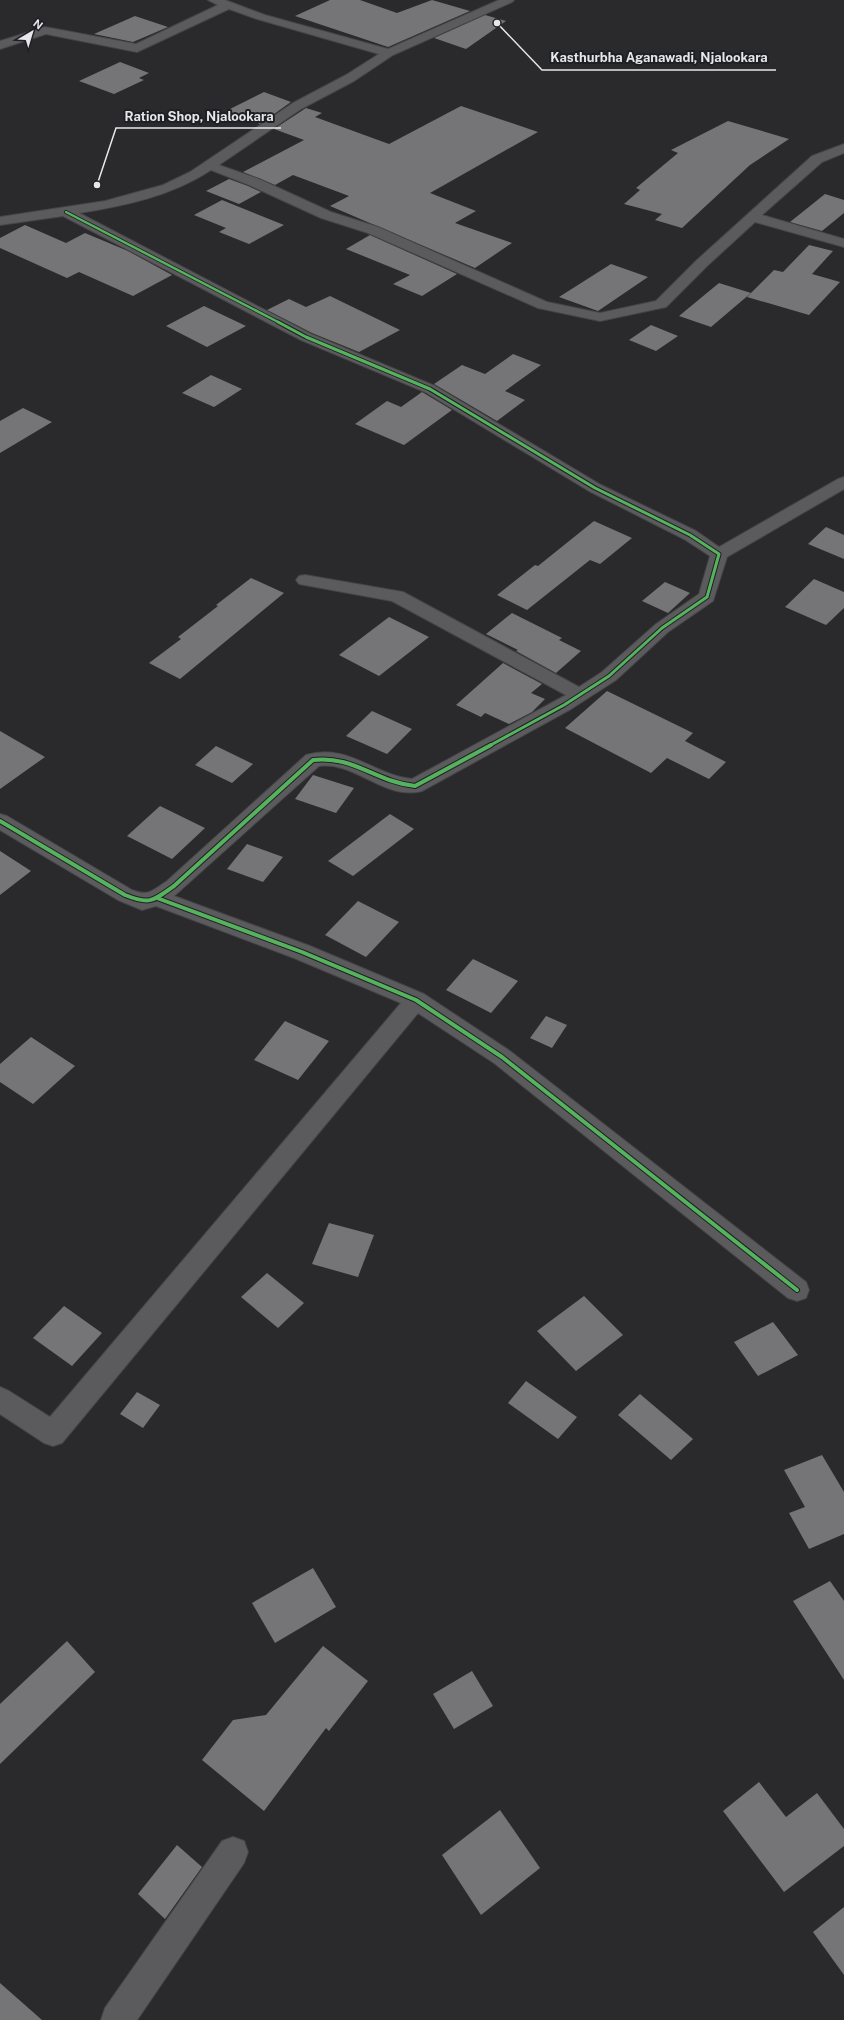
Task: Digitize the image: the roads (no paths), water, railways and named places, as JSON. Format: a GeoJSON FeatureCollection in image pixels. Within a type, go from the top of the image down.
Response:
{"type":"FeatureCollection","features":[{"type":"Feature","properties":{"kind":"street"},"geometry":{"type":"LineString","coordinates":[[214,0],[226,6],[389,53]]}},
{"type":"Feature","properties":{"kind":"street"},"geometry":{"type":"LineString","coordinates":[[0,221],[106,205],[168,188],[211,166],[297,106],[350,78],[389,53],[508,0]]}},
{"type":"Feature","properties":{"kind":"street"},"geometry":{"type":"LineString","coordinates":[[0,45],[45,30],[137,48],[226,6]]}},
{"type":"Feature","properties":{"kind":"street"},"geometry":{"type":"LineString","coordinates":[[211,166],[254,182],[311,209],[373,230],[543,305],[600,317],[661,304],[702,263],[817,159],[844,148]]}},
{"type":"Feature","properties":{"kind":"street"},"geometry":{"type":"LineString","coordinates":[[66,212],[306,337],[430,389],[595,488],[690,535],[718,554]]}},
{"type":"Feature","properties":{"kind":"street"},"geometry":{"type":"LineString","coordinates":[[753,217],[844,243]]}},
{"type":"Feature","properties":{"kind":"street"},"geometry":{"type":"LineString","coordinates":[[0,821],[125,895],[142,902],[157,898],[174,886],[313,760],[322,758],[339,758],[391,783],[402,786],[415,786],[580,694],[609,676],[662,628],[706,597],[718,554],[844,482]]}},
{"type":"Feature","properties":{"kind":"street"},"geometry":{"type":"LineString","coordinates":[[305,580],[397,596],[580,694]]}},
{"type":"Feature","properties":{"kind":"street"},"geometry":{"type":"LineString","coordinates":[[157,898],[302,952],[416,1000],[502,1058],[797,1290]]}},
{"type":"Feature","properties":{"kind":"street"},"geometry":{"type":"LineString","coordinates":[[0,1399],[53,1434],[416,1000]]}},
{"type":"Feature","properties":{"kind":"street"},"geometry":{"type":"LineString","coordinates":[[117,2020],[233,1852]]}},
{"type":"Feature","properties":{"kind":"place","name":"Kasthurbha Aganawadi, Njalookara"},"geometry":{"type":"Point","coordinates":[497,23]}},
{"type":"Feature","properties":{"kind":"place","name":"Ration Shop, Njalookara"},"geometry":{"type":"Point","coordinates":[97,185]}}]}
